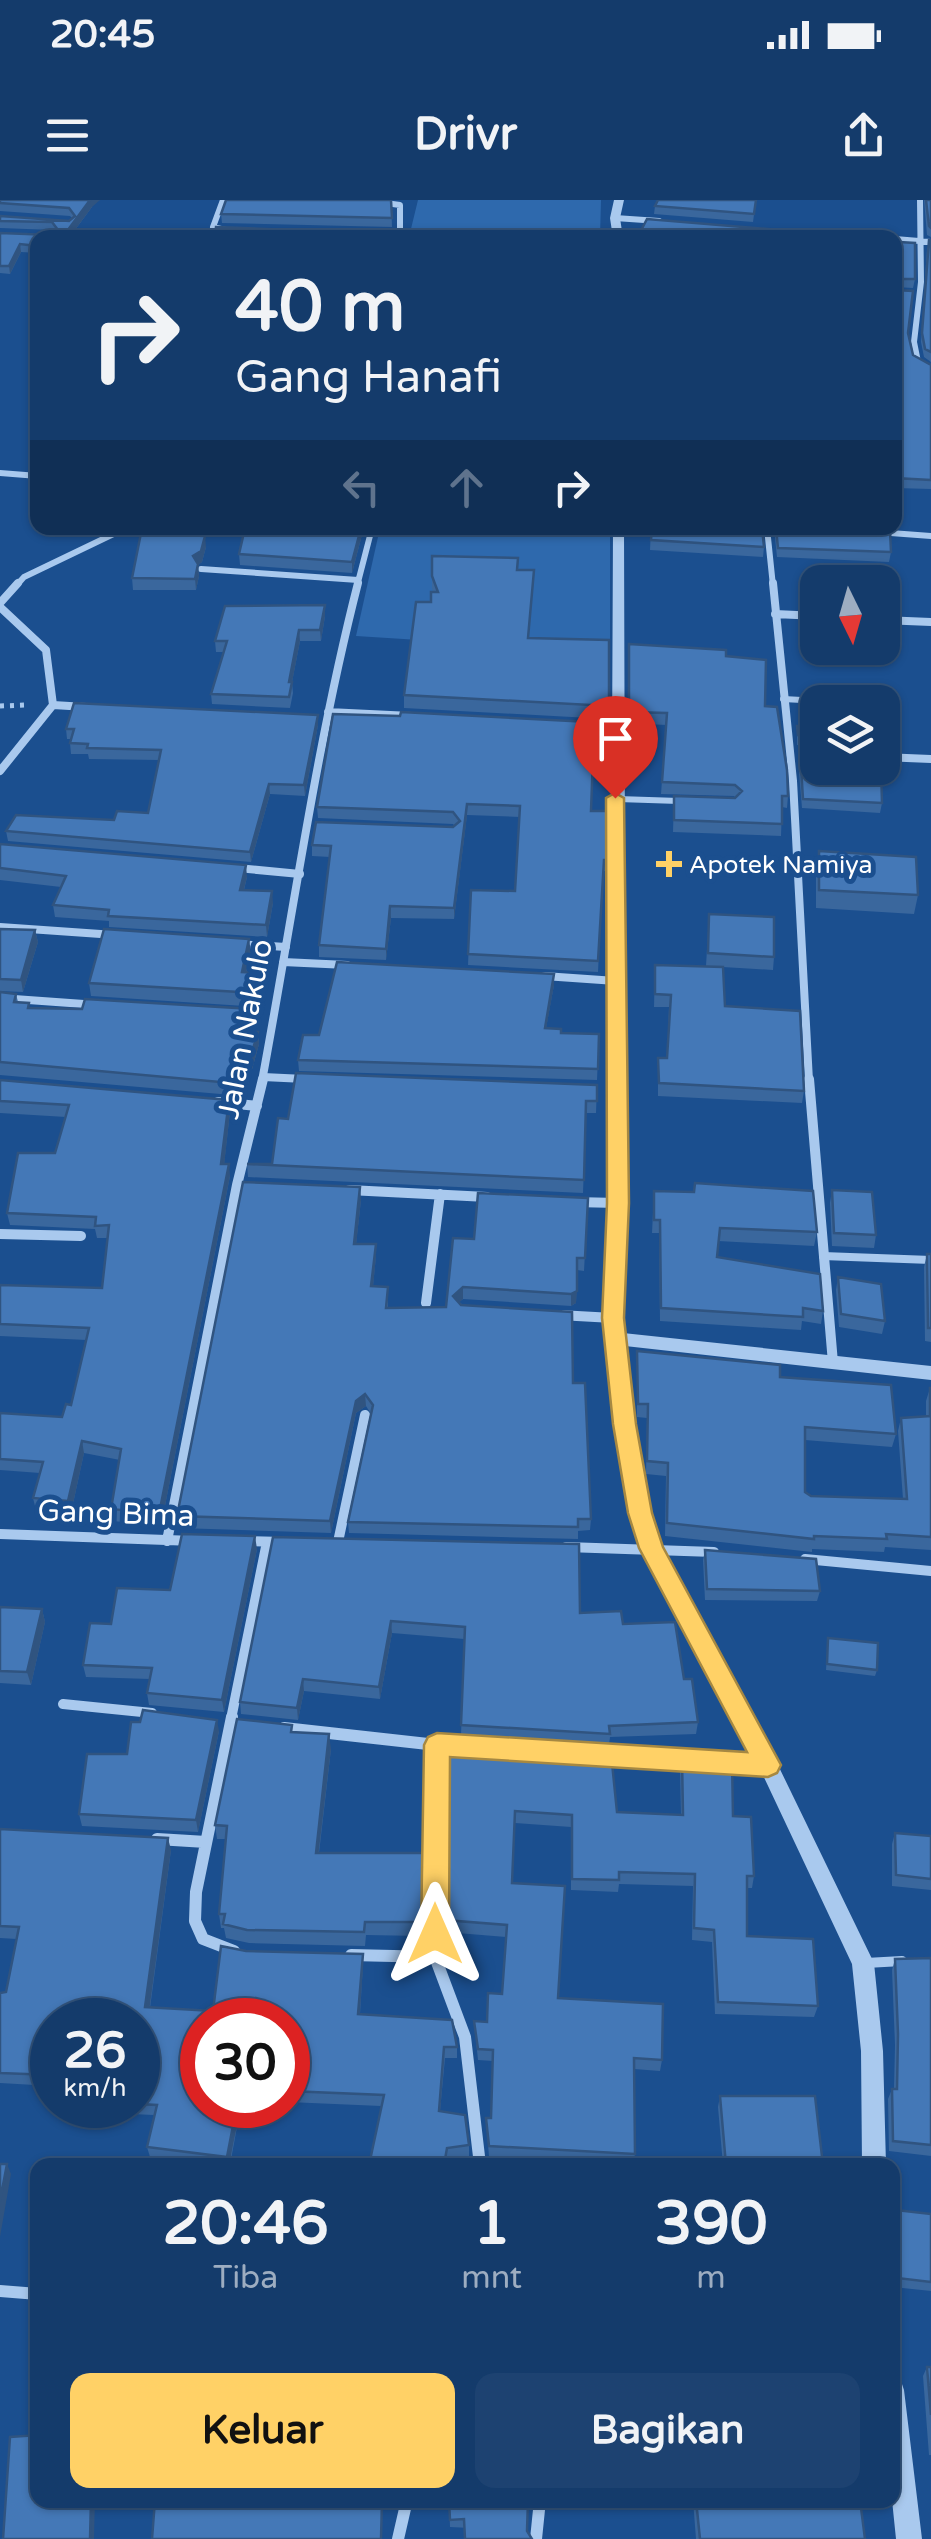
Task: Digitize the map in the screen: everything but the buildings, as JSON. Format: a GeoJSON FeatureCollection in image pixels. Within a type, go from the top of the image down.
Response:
{"type":"FeatureCollection","features":[{"type":"Feature","properties":{"kind":"street"},"geometry":{"type":"LineString","coordinates":[[223,200],[213,227],[236,230]]}},
{"type":"Feature","properties":{"kind":"street"},"geometry":{"type":"LineString","coordinates":[[617,230],[619,200]]}},
{"type":"Feature","properties":{"kind":"street"},"geometry":{"type":"LineString","coordinates":[[920,200],[919,294],[913,320],[915,354],[918,362],[931,368]]}},
{"type":"Feature","properties":{"kind":"street"},"geometry":{"type":"LineString","coordinates":[[375,202],[400,204],[400,230]]}},
{"type":"Feature","properties":{"kind":"street"},"geometry":{"type":"LineString","coordinates":[[615,218],[668,222]]}},
{"type":"Feature","properties":{"kind":"street"},"geometry":{"type":"LineString","coordinates":[[902,240],[931,242]]}},
{"type":"Feature","properties":{"kind":"street"},"geometry":{"type":"LineString","coordinates":[[0,473],[30,475]]}},
{"type":"Feature","properties":{"kind":"street"},"geometry":{"type":"LineString","coordinates":[[902,534],[931,536]]}},
{"type":"Feature","properties":{"kind":"street"},"geometry":{"type":"LineString","coordinates":[[0,771],[53,705],[46,650],[0,605],[24,577],[111,535]]}},
{"type":"Feature","properties":{"kind":"street","name":"Jalan Nakulo"},"geometry":{"type":"LineString","coordinates":[[167,1540],[237,1185],[263,1077],[327,714],[370,535]]}},
{"type":"Feature","properties":{"kind":"street"},"geometry":{"type":"LineString","coordinates":[[618,535],[616,981],[608,1089],[618,1203],[614,1329],[628,1442],[640,1513],[651,1548],[768,1765],[864,1963],[872,2051],[874,2158]]}},
{"type":"Feature","properties":{"kind":"street"},"geometry":{"type":"LineString","coordinates":[[768,535],[807,1004],[814,1171],[833,1363]]}},
{"type":"Feature","properties":{"kind":"street"},"geometry":{"type":"LineString","coordinates":[[201,568],[358,580]]}},
{"type":"Feature","properties":{"kind":"street"},"geometry":{"type":"LineString","coordinates":[[775,614],[800,615]]}},
{"type":"Feature","properties":{"kind":"street"},"geometry":{"type":"LineString","coordinates":[[900,621],[931,622]]}},
{"type":"Feature","properties":{"kind":"street"},"geometry":{"type":"LineString","coordinates":[[53,705],[93,707]]}},
{"type":"Feature","properties":{"kind":"street"},"geometry":{"type":"LineString","coordinates":[[312,717],[425,717]]}},
{"type":"Feature","properties":{"kind":"street"},"geometry":{"type":"LineString","coordinates":[[600,726],[617,727]]}},
{"type":"Feature","properties":{"kind":"street"},"geometry":{"type":"LineString","coordinates":[[788,752],[800,753]]}},
{"type":"Feature","properties":{"kind":"street"},"geometry":{"type":"LineString","coordinates":[[900,758],[931,759]]}},
{"type":"Feature","properties":{"kind":"street"},"geometry":{"type":"LineString","coordinates":[[225,867],[300,874]]}},
{"type":"Feature","properties":{"kind":"street"},"geometry":{"type":"LineString","coordinates":[[0,927],[124,936]]}},
{"type":"Feature","properties":{"kind":"street"},"geometry":{"type":"LineString","coordinates":[[232,944],[286,947]]}},
{"type":"Feature","properties":{"kind":"street"},"geometry":{"type":"LineString","coordinates":[[283,962],[358,966]]}},
{"type":"Feature","properties":{"kind":"street"},"geometry":{"type":"LineString","coordinates":[[532,975],[616,981]]}},
{"type":"Feature","properties":{"kind":"street"},"geometry":{"type":"LineString","coordinates":[[0,998],[109,1006]]}},
{"type":"Feature","properties":{"kind":"street"},"geometry":{"type":"LineString","coordinates":[[256,1014],[273,1015]]}},
{"type":"Feature","properties":{"kind":"street"},"geometry":{"type":"LineString","coordinates":[[263,1077],[318,1080]]}},
{"type":"Feature","properties":{"kind":"street"},"geometry":{"type":"LineString","coordinates":[[201,1100],[257,1106]]}},
{"type":"Feature","properties":{"kind":"street"},"geometry":{"type":"LineString","coordinates":[[237,1185],[256,1186]]}},
{"type":"Feature","properties":{"kind":"street"},"geometry":{"type":"LineString","coordinates":[[330,1190],[494,1198]]}},
{"type":"Feature","properties":{"kind":"street"},"geometry":{"type":"LineString","coordinates":[[426,1302],[440,1194]]}},
{"type":"Feature","properties":{"kind":"street"},"geometry":{"type":"LineString","coordinates":[[562,1202],[618,1203]]}},
{"type":"Feature","properties":{"kind":"street"},"geometry":{"type":"LineString","coordinates":[[0,1234],[81,1236]]}},
{"type":"Feature","properties":{"kind":"street"},"geometry":{"type":"LineString","coordinates":[[538,1313],[614,1329],[833,1363],[931,1373]]}},
{"type":"Feature","properties":{"kind":"street"},"geometry":{"type":"LineString","coordinates":[[358,1542],[332,1542],[365,1415]]}},
{"type":"Feature","properties":{"kind":"street","name":"Gang Bima"},"geometry":{"type":"LineString","coordinates":[[0,1534],[207,1541]]}},
{"type":"Feature","properties":{"kind":"street","name":"Gang Bima"},"geometry":{"type":"LineString","coordinates":[[227,1541],[297,1542]]}},
{"type":"Feature","properties":{"kind":"street"},"geometry":{"type":"LineString","coordinates":[[248,1953],[219,1948],[203,1940],[195,1921],[206,1842],[266,1542]]}},
{"type":"Feature","properties":{"kind":"street"},"geometry":{"type":"LineString","coordinates":[[553,1546],[725,1553]]}},
{"type":"Feature","properties":{"kind":"street"},"geometry":{"type":"LineString","coordinates":[[784,1557],[931,1571]]}},
{"type":"Feature","properties":{"kind":"street"},"geometry":{"type":"LineString","coordinates":[[62,1704],[174,1716]]}},
{"type":"Feature","properties":{"kind":"street"},"geometry":{"type":"LineString","coordinates":[[211,1720],[246,1724]]}},
{"type":"Feature","properties":{"kind":"street"},"geometry":{"type":"LineString","coordinates":[[262,1726],[495,1748]]}},
{"type":"Feature","properties":{"kind":"street"},"geometry":{"type":"LineString","coordinates":[[437,1745],[435,1957],[464,2037],[479,2158]]}},
{"type":"Feature","properties":{"kind":"street"},"geometry":{"type":"LineString","coordinates":[[592,1754],[768,1765]]}},
{"type":"Feature","properties":{"kind":"street"},"geometry":{"type":"LineString","coordinates":[[150,1839],[206,1842]]}},
{"type":"Feature","properties":{"kind":"street"},"geometry":{"type":"LineString","coordinates":[[342,1955],[435,1957]]}},
{"type":"Feature","properties":{"kind":"street"},"geometry":{"type":"LineString","coordinates":[[0,2291],[30,2293]]}},
{"type":"Feature","properties":{"kind":"street"},"geometry":{"type":"LineString","coordinates":[[900,2460],[909,2539]]}},
{"type":"Feature","properties":{"kind":"street"},"geometry":{"type":"LineString","coordinates":[[398,2539],[404,2508]]}},
{"type":"Feature","properties":{"kind":"street"},"geometry":{"type":"LineString","coordinates":[[536,2539],[539,2508]]}},
{"type":"Feature","properties":{"kind":"lane"},"geometry":{"type":"LineString","coordinates":[[907,294],[919,294]]}},
{"type":"Feature","properties":{"kind":"lane"},"geometry":{"type":"LineString","coordinates":[[783,700],[800,701]]}},
{"type":"Feature","properties":{"kind":"lane"},"geometry":{"type":"LineString","coordinates":[[615,798],[696,802]]}},
{"type":"Feature","properties":{"kind":"lane"},"geometry":{"type":"LineString","coordinates":[[823,1256],[931,1260]]}},
{"type":"Feature","properties":{"kind":"lane"},"geometry":{"type":"LineString","coordinates":[[864,1963],[922,1959]]}},
{"type":"Feature","properties":{"kind":"shaded area"},"geometry":{"type":"Polygon","coordinates":[[[418,200],[601,200],[600,230],[411,230],[418,200]]]}},
{"type":"Feature","properties":{"kind":"shaded area"},"geometry":{"type":"Polygon","coordinates":[[[378,535],[610,535],[610,643],[594,644],[590,651],[356,636],[378,535]]]}},
{"type":"Feature","properties":{"kind":"place","name":"Apotek Namiya"},"geometry":{"type":"Point","coordinates":[669,864]}},
{"type":"Feature","properties":{"kind":"route"},"geometry":{"type":"LineString","coordinates":[[435,1934],[437,1745],[768,1765],[683,1614],[651,1548],[640,1513],[625,1424],[613,1318],[618,1203],[615,798]]}}]}
